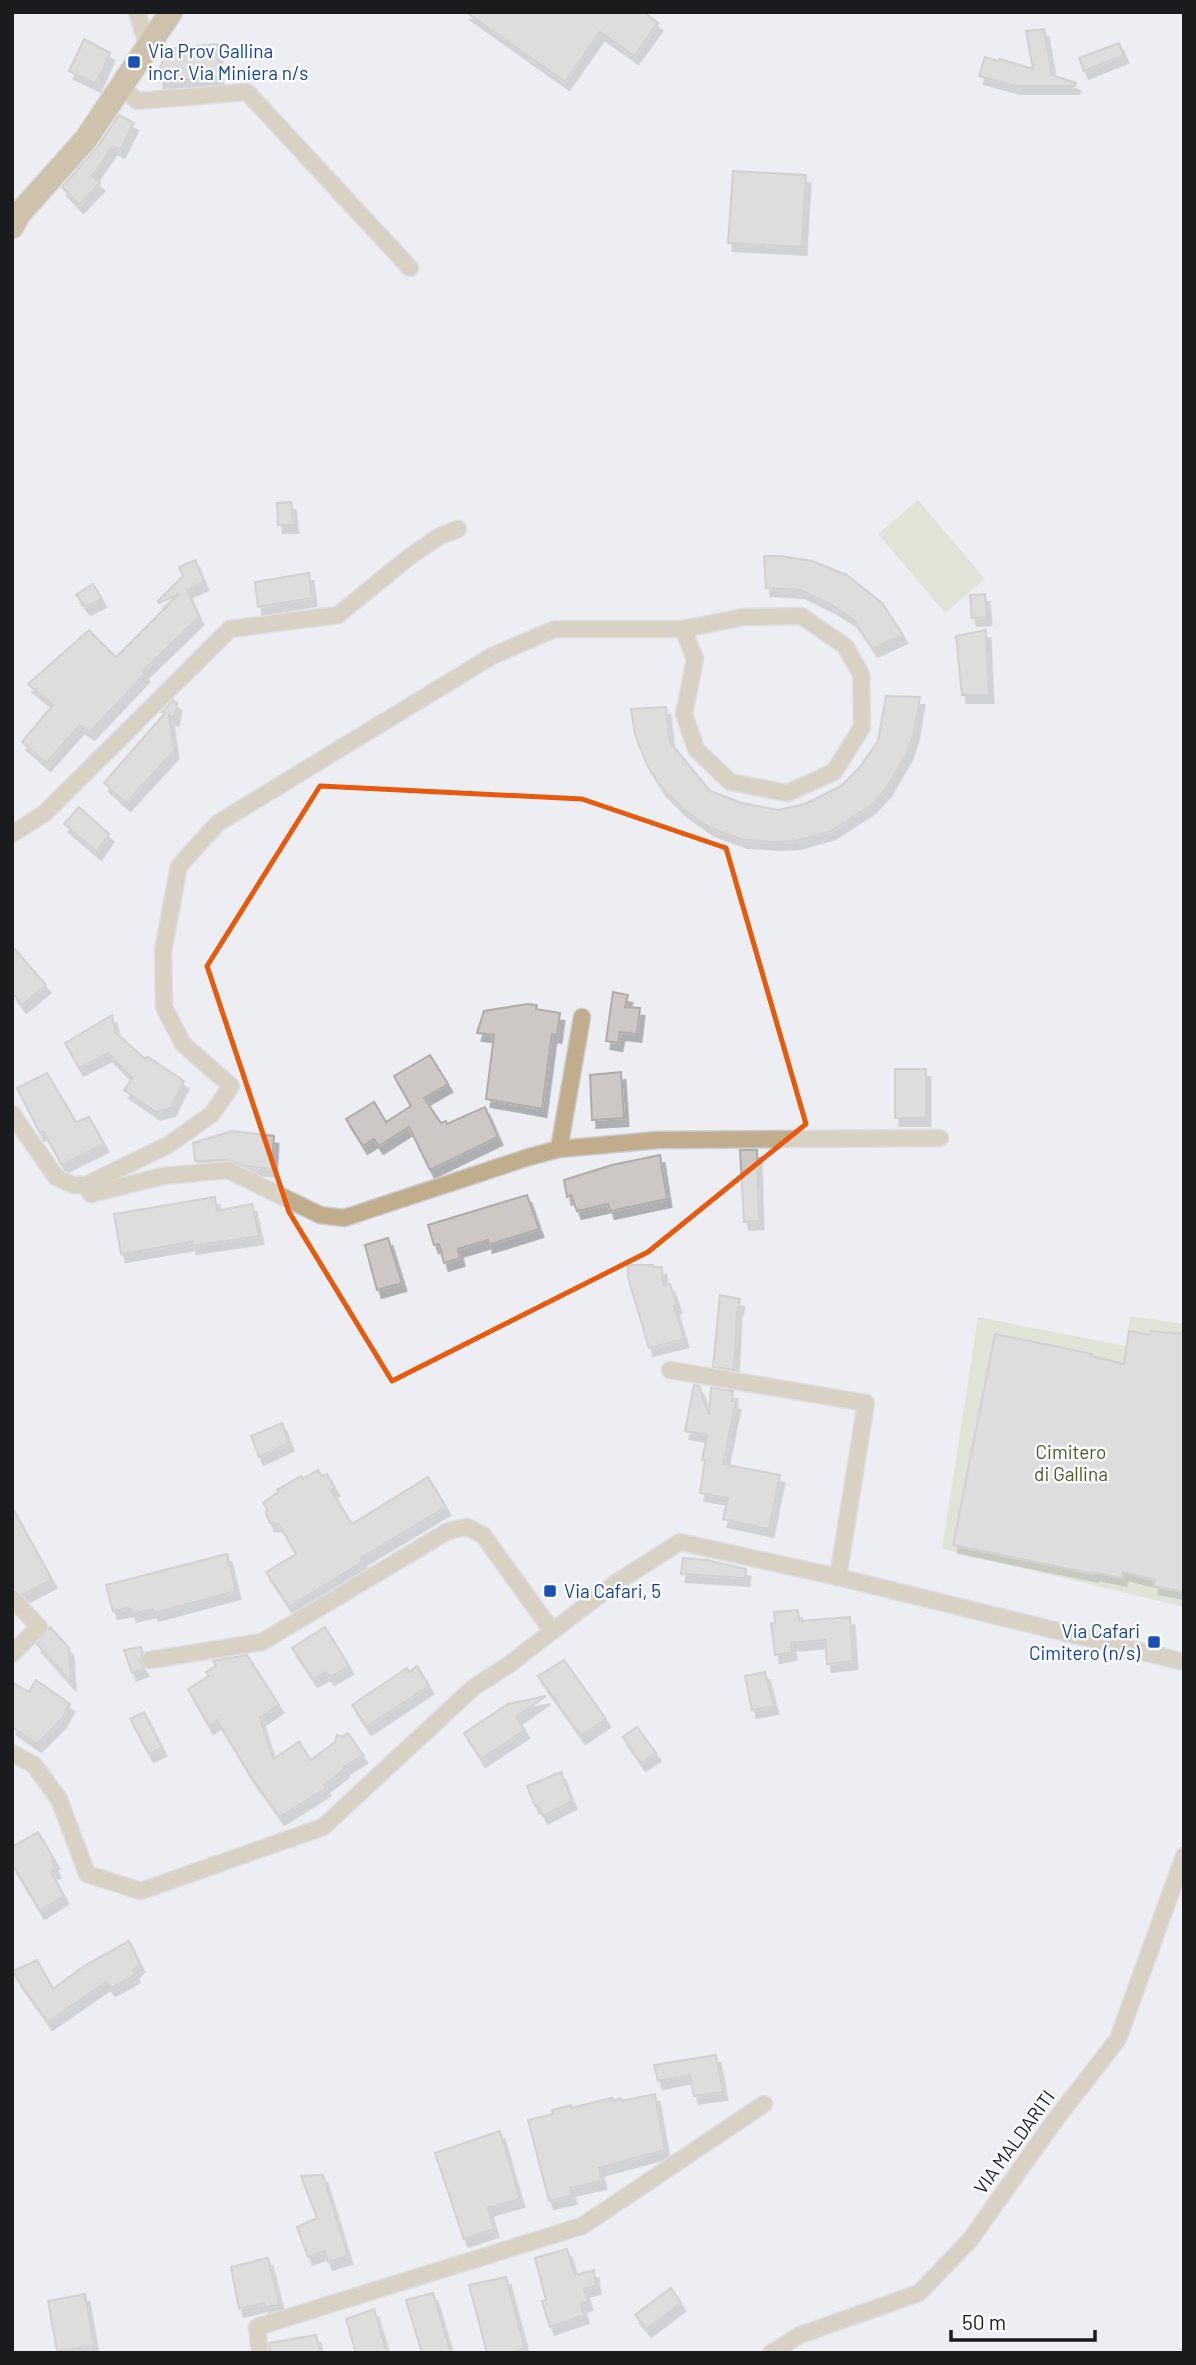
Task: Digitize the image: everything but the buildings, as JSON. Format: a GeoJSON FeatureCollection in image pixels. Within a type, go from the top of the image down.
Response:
{"type":"FeatureCollection","features":[{"type":"Feature","properties":{"kind":"street"},"geometry":{"type":"LineString","coordinates":[[137,12],[147,44]]}},
{"type":"Feature","properties":{"kind":"street"},"geometry":{"type":"LineString","coordinates":[[12,227],[19,214],[86,139],[147,44],[171,12]]}},
{"type":"Feature","properties":{"kind":"street"},"geometry":{"type":"LineString","coordinates":[[121,86],[136,101],[247,93],[410,268]]}},
{"type":"Feature","properties":{"kind":"street"},"geometry":{"type":"LineString","coordinates":[[12,834],[45,813],[230,629],[338,615],[409,557],[440,536],[458,528]]}},
{"type":"Feature","properties":{"kind":"street"},"geometry":{"type":"LineString","coordinates":[[12,1114],[56,1177],[73,1185],[86,1185],[168,1145],[212,1114],[231,1086],[183,1044],[164,1007],[163,951],[179,866],[218,823],[492,656],[555,629],[683,629],[744,617],[802,616],[845,646],[861,674],[862,727],[834,772],[787,793],[730,782],[696,749],[684,714],[695,659],[683,629]]}},
{"type":"Feature","properties":{"kind":"street"},"geometry":{"type":"LineString","coordinates":[[559,1149],[582,1017]]}},
{"type":"Feature","properties":{"kind":"street"},"geometry":{"type":"LineString","coordinates":[[86,1185],[91,1194],[163,1176],[229,1170],[320,1215],[344,1218],[559,1149],[658,1140],[940,1138]]}},
{"type":"Feature","properties":{"kind":"street"},"geometry":{"type":"LineString","coordinates":[[670,1370],[866,1403],[838,1577]]}},
{"type":"Feature","properties":{"kind":"street"},"geometry":{"type":"LineString","coordinates":[[150,1660],[262,1642],[448,1531],[467,1527],[483,1535],[552,1631]]}},
{"type":"Feature","properties":{"kind":"street"},"geometry":{"type":"LineString","coordinates":[[12,1753],[34,1765],[59,1799],[87,1874],[141,1891],[323,1827],[474,1687],[507,1666],[614,1584],[680,1542],[838,1577],[1184,1662]]}},
{"type":"Feature","properties":{"kind":"street"},"geometry":{"type":"LineString","coordinates":[[12,1598],[39,1627],[12,1654]]}},
{"type":"Feature","properties":{"kind":"street","name":"VIA MALDARITI"},"geometry":{"type":"LineString","coordinates":[[771,2353],[800,2334],[919,2293],[970,2240],[1053,2123],[1118,2039],[1184,1856]]}},
{"type":"Feature","properties":{"kind":"street"},"geometry":{"type":"LineString","coordinates":[[260,2353],[257,2327],[582,2227],[764,2104]]}},
{"type":"Feature","properties":{"kind":"highlighted area"},"geometry":{"type":"Polygon","coordinates":[[[320,786],[582,799],[726,848],[806,1124],[648,1252],[392,1381],[289,1212],[207,966],[320,786]]]}},
{"type":"Feature","properties":{"kind":"green space"},"geometry":{"type":"Polygon","coordinates":[[[918,500],[985,579],[945,613],[878,534],[918,500]]]}},
{"type":"Feature","properties":{"kind":"green space","name":"Cimitero di Gallina"},"geometry":{"type":"Polygon","coordinates":[[[1130,1316],[1184,1324],[1184,1607],[942,1549],[978,1317],[1126,1346],[1130,1316]]]}},
{"type":"Feature","properties":{"kind":"place","name":"Via Prov Gallina incr. Via Miniera n/s"},"geometry":{"type":"Point","coordinates":[134,62]}},
{"type":"Feature","properties":{"kind":"place","name":"Via Cafari, 5"},"geometry":{"type":"Point","coordinates":[550,1591]}},
{"type":"Feature","properties":{"kind":"place","name":"Via Cafari Cimitero (n/s)"},"geometry":{"type":"Point","coordinates":[1154,1642]}}]}
